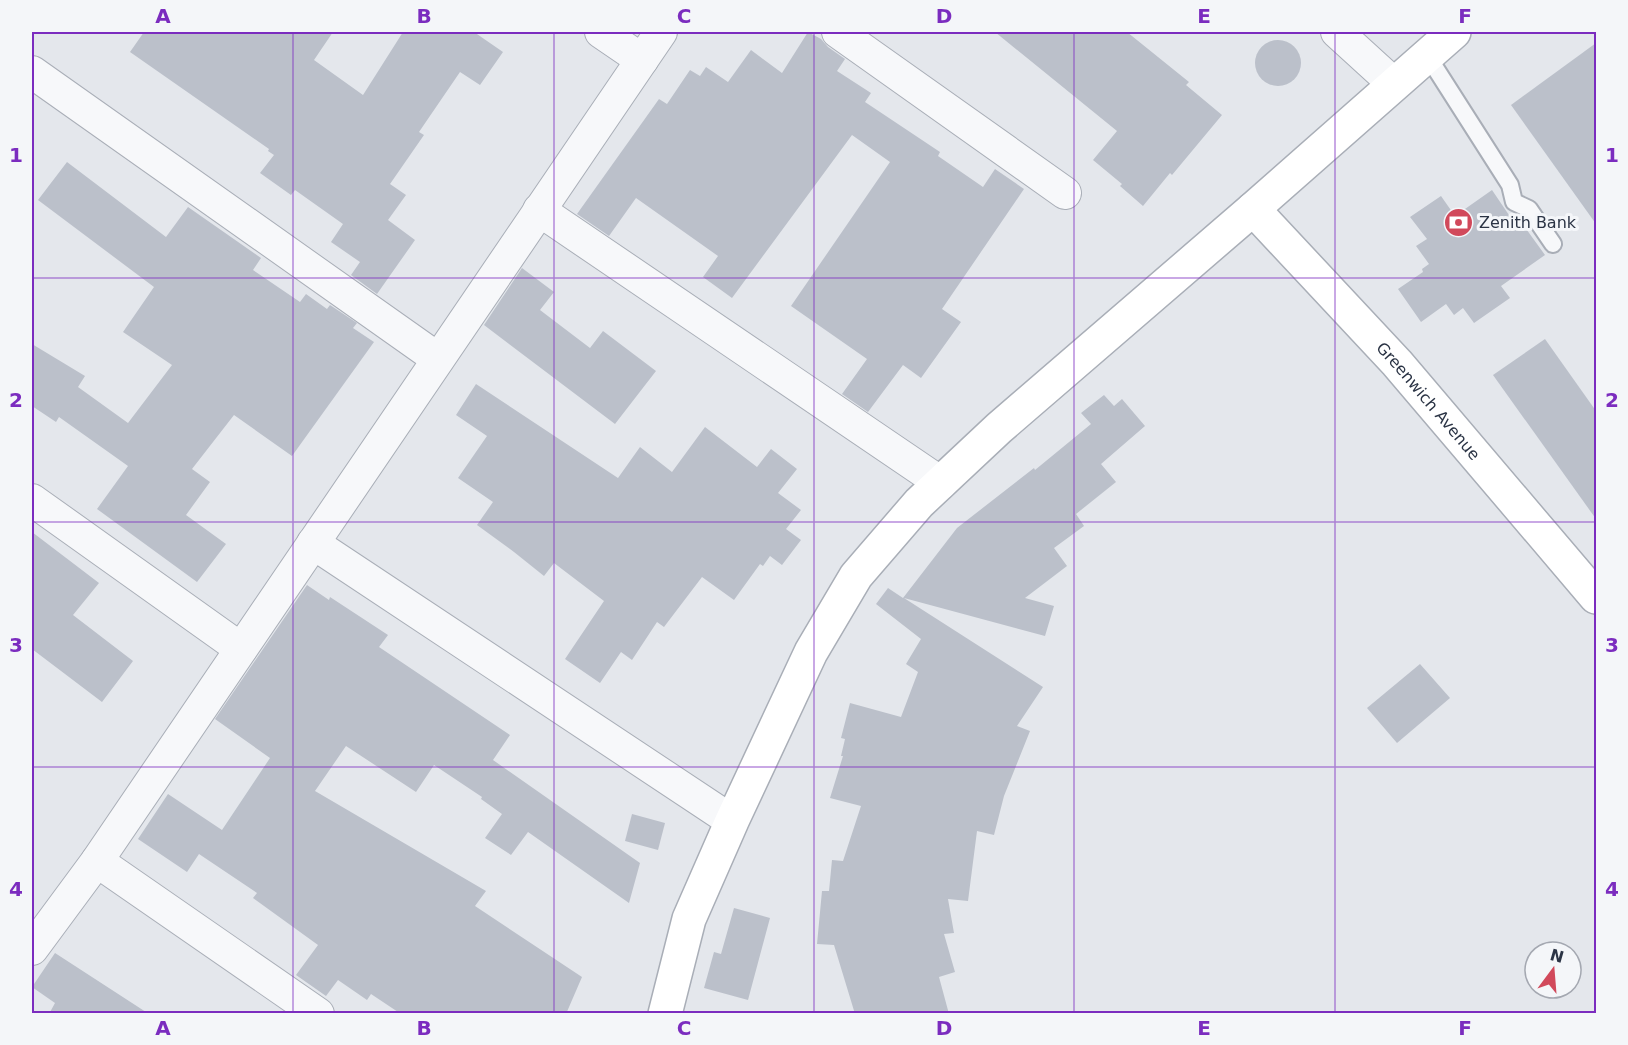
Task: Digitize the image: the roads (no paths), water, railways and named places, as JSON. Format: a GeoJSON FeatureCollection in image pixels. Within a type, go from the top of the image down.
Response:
{"type":"FeatureCollection","features":[{"type":"Feature","properties":{"kind":"street"},"geometry":{"type":"LineString","coordinates":[[601,32],[642,60]]}},
{"type":"Feature","properties":{"kind":"street"},"geometry":{"type":"LineString","coordinates":[[32,950],[97,861],[661,32]]}},
{"type":"Feature","properties":{"kind":"street"},"geometry":{"type":"LineString","coordinates":[[838,32],[1065,193]]}},
{"type":"Feature","properties":{"kind":"street"},"geometry":{"type":"LineString","coordinates":[[1337,32],[1394,84]]}},
{"type":"Feature","properties":{"kind":"street"},"geometry":{"type":"LineString","coordinates":[[664,1014],[689,919],[811,652],[856,576],[919,503],[999,428],[1454,32]]}},
{"type":"Feature","properties":{"kind":"street"},"geometry":{"type":"LineString","coordinates":[[32,72],[438,359]]}},
{"type":"Feature","properties":{"kind":"street","name":"Greenwich Avenue"},"geometry":{"type":"LineString","coordinates":[[1253,209],[1396,363],[1596,597]]}},
{"type":"Feature","properties":{"kind":"street"},"geometry":{"type":"LineString","coordinates":[[539,210],[941,483]]}},
{"type":"Feature","properties":{"kind":"street"},"geometry":{"type":"LineString","coordinates":[[32,500],[241,649]]}},
{"type":"Feature","properties":{"kind":"street"},"geometry":{"type":"LineString","coordinates":[[313,543],[732,821]]}},
{"type":"Feature","properties":{"kind":"street"},"geometry":{"type":"LineString","coordinates":[[97,861],[318,1014]]}},
{"type":"Feature","properties":{"kind":"lane"},"geometry":{"type":"LineString","coordinates":[[1427,55],[1510,185],[1514,202],[1529,209],[1553,244]]}},
{"type":"Feature","properties":{"kind":"place","name":"Zenith Bank"},"geometry":{"type":"Point","coordinates":[1458,222]}}]}
